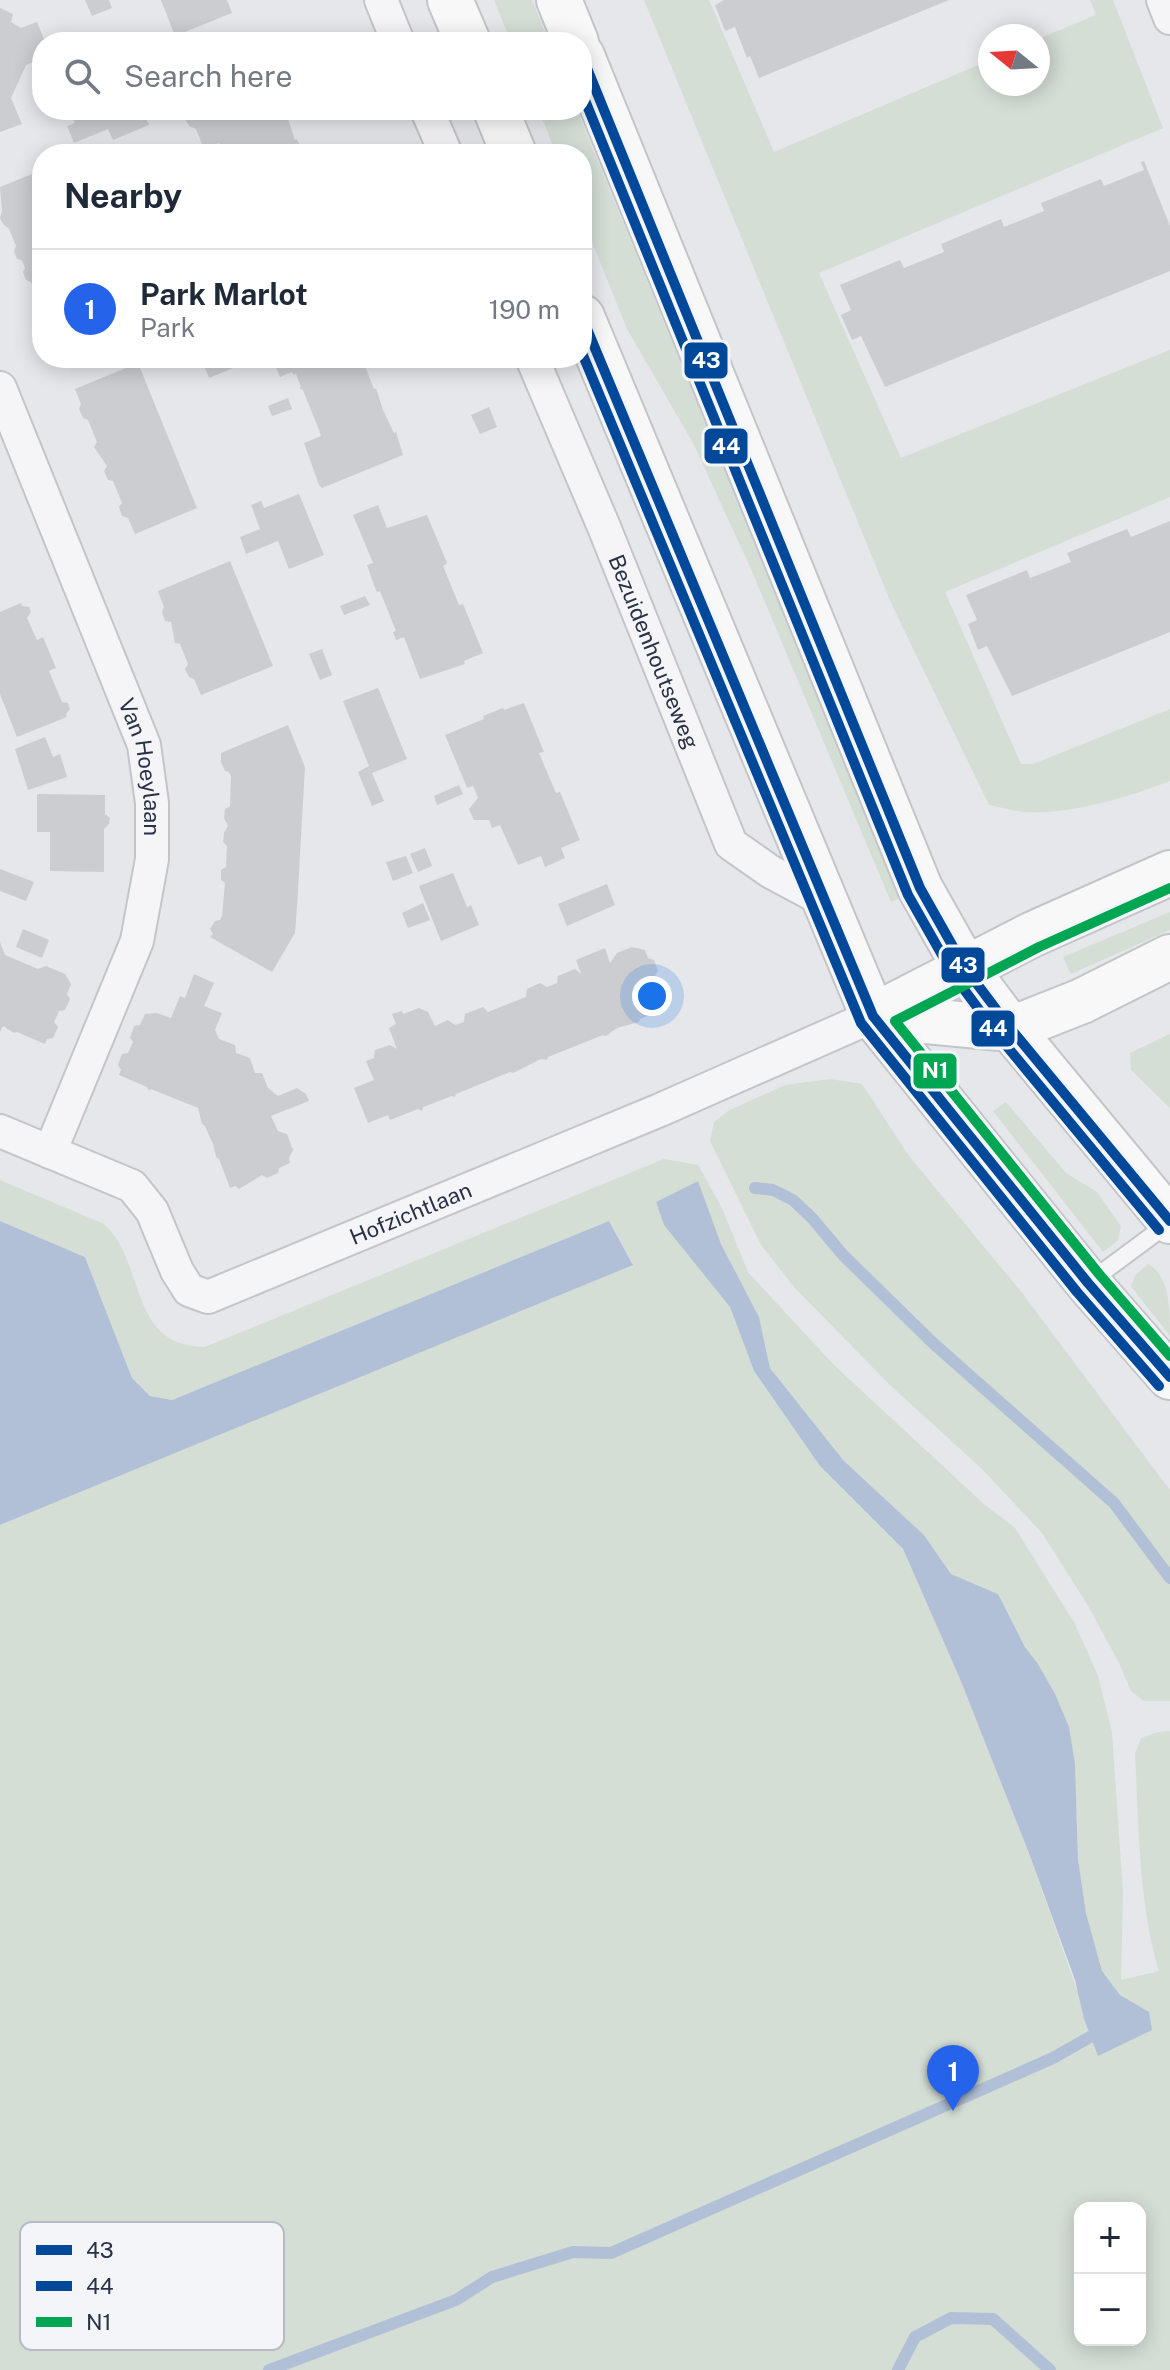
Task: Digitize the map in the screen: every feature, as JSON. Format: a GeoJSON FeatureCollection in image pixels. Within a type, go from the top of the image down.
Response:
{"type":"FeatureCollection","features":[{"type":"Feature","properties":{"kind":"main road"},"geometry":{"type":"LineString","coordinates":[[450,0],[464,32]]}},
{"type":"Feature","properties":{"kind":"main road"},"geometry":{"type":"LineString","coordinates":[[559,0],[572,32]]}},
{"type":"Feature","properties":{"kind":"main road"},"geometry":{"type":"LineString","coordinates":[[592,81],[920,888],[965,968],[1011,1029],[1170,1222]]}},
{"type":"Feature","properties":{"kind":"main road"},"geometry":{"type":"LineString","coordinates":[[500,120],[510,144]]}},
{"type":"Feature","properties":{"kind":"main road"},"geometry":{"type":"LineString","coordinates":[[592,341],[873,1016],[1088,1283],[1170,1377]]}},
{"type":"Feature","properties":{"kind":"main road","name":"Hofzichtlaan"},"geometry":{"type":"LineString","coordinates":[[873,1016],[1087,909],[1170,873]]}},
{"type":"Feature","properties":{"kind":"main road","name":"Hofzichtlaan"},"geometry":{"type":"LineString","coordinates":[[873,1016],[1011,1029],[1082,1001],[1170,957]]}},
{"type":"Feature","properties":{"kind":"street"},"geometry":{"type":"LineString","coordinates":[[381,0],[394,32]]}},
{"type":"Feature","properties":{"kind":"street"},"geometry":{"type":"LineString","coordinates":[[1163,0],[1170,18]]}},
{"type":"Feature","properties":{"kind":"street"},"geometry":{"type":"LineString","coordinates":[[431,120],[442,144]]}},
{"type":"Feature","properties":{"kind":"street","name":"Bezuidenhoutseweg"},"geometry":{"type":"LineString","coordinates":[[536,368],[731,844],[771,872],[825,901]]}},
{"type":"Feature","properties":{"kind":"street","name":"Van Hoeylaan"},"geometry":{"type":"LineString","coordinates":[[0,388],[144,745],[152,803],[152,859],[137,941],[50,1152]]}},
{"type":"Feature","properties":{"kind":"street","name":"Hofzichtlaan"},"geometry":{"type":"LineString","coordinates":[[0,1131],[132,1186],[152,1211],[177,1271],[189,1290],[208,1297],[660,1110],[873,1016]]}},
{"type":"Feature","properties":{"kind":"lane"},"geometry":{"type":"LineString","coordinates":[[1088,1283],[1170,1222]]}},
{"type":"Feature","properties":{"kind":"shaded area"},"geometry":{"type":"Polygon","coordinates":[[[494,0],[532,0],[545,32],[507,32],[494,0]]]}},
{"type":"Feature","properties":{"kind":"shaded area"},"geometry":{"type":"Polygon","coordinates":[[[644,0],[709,0],[774,152],[978,65],[978,96],[1050,96],[1050,34],[1096,15],[1090,0],[1113,0],[1163,128],[819,273],[901,458],[1170,350],[1170,497],[945,592],[1021,764],[1033,764],[1170,709],[1170,781],[1118,799],[1061,811],[1025,812],[989,805],[891,603],[644,0]]]}},
{"type":"Feature","properties":{"kind":"shaded area"},"geometry":{"type":"Polygon","coordinates":[[[543,120],[581,120],[591,144],[552,144],[543,120]]]}},
{"type":"Feature","properties":{"kind":"shaded area"},"geometry":{"type":"Polygon","coordinates":[[[592,147],[900,898],[891,902],[751,569],[693,443],[627,329],[592,242],[592,147]]]}},
{"type":"Feature","properties":{"kind":"shaded area"},"geometry":{"type":"Polygon","coordinates":[[[1170,912],[1170,930],[1071,974],[1063,957],[1170,912]]]}},
{"type":"Feature","properties":{"kind":"shaded area"},"geometry":{"type":"Polygon","coordinates":[[[1170,1034],[1170,1108],[1131,1070],[1130,1053],[1170,1034]]]}},
{"type":"Feature","properties":{"kind":"shaded area"},"geometry":{"type":"Polygon","coordinates":[[[830,1079],[862,1084],[909,1156],[1023,1294],[1170,1490],[1170,1701],[1144,1701],[1131,1691],[1087,1604],[1042,1533],[982,1469],[889,1384],[795,1288],[761,1245],[710,1141],[714,1122],[728,1111],[785,1085],[830,1079]]]}},
{"type":"Feature","properties":{"kind":"shaded area"},"geometry":{"type":"Polygon","coordinates":[[[1006,1102],[1066,1173],[1097,1192],[1121,1226],[1118,1240],[1103,1252],[993,1111],[1006,1102]]]}},
{"type":"Feature","properties":{"kind":"shaded area"},"geometry":{"type":"Polygon","coordinates":[[[664,1159],[698,1165],[722,1208],[748,1272],[834,1365],[985,1505],[1015,1528],[1075,1624],[1098,1676],[1112,1732],[1123,1893],[1121,1980],[1159,1971],[1143,1891],[1135,1754],[1141,1738],[1170,1731],[1170,2370],[0,2370],[0,1525],[633,1264],[609,1221],[172,1400],[150,1396],[132,1378],[85,1257],[0,1221],[0,1180],[104,1224],[117,1240],[141,1300],[162,1333],[180,1343],[205,1347],[664,1159]],[[698,1181],[656,1202],[730,1307],[754,1371],[820,1466],[903,1549],[960,1679],[1030,1856],[1077,1990],[1110,1982],[1102,1971],[1086,1913],[1078,1859],[1077,1813],[1038,1664],[1025,1647],[998,1594],[951,1574],[924,1535],[844,1461],[770,1368],[759,1317],[721,1244],[698,1181]]]}},
{"type":"Feature","properties":{"kind":"shaded area"},"geometry":{"type":"Polygon","coordinates":[[[1148,1264],[1165,1285],[1170,1336],[1131,1286],[1135,1276],[1148,1264]]]}},
{"type":"Feature","properties":{"kind":"water"},"geometry":{"type":"Polygon","coordinates":[[[698,1181],[721,1244],[759,1317],[770,1368],[844,1461],[924,1535],[951,1574],[998,1594],[1025,1647],[1055,1694],[1069,1727],[1075,1764],[1078,1859],[1086,1913],[1102,1971],[1120,1995],[1149,2012],[1152,2030],[1098,2056],[1084,2019],[1075,1980],[1030,1856],[960,1679],[903,1549],[820,1466],[754,1371],[730,1307],[664,1225],[656,1202],[698,1181]]]}},
{"type":"Feature","properties":{"kind":"water"},"geometry":{"type":"Polygon","coordinates":[[[0,1221],[85,1257],[132,1378],[150,1396],[172,1400],[609,1221],[633,1265],[0,1525],[0,1221]]]}},
{"type":"Feature","properties":{"kind":"building"},"geometry":{"type":"Polygon","coordinates":[[[85,0],[109,0],[112,8],[92,16],[85,0]]]}},
{"type":"Feature","properties":{"kind":"building"},"geometry":{"type":"Polygon","coordinates":[[[161,0],[227,0],[232,13],[185,32],[173,32],[161,0]]]}},
{"type":"Feature","properties":{"kind":"building"},"geometry":{"type":"Polygon","coordinates":[[[724,0],[949,0],[759,78],[735,27],[725,31],[715,5],[724,0]]]}},
{"type":"Feature","properties":{"kind":"building"},"geometry":{"type":"Polygon","coordinates":[[[0,8],[13,14],[11,22],[21,28],[37,22],[41,32],[32,32],[32,62],[26,65],[11,98],[22,124],[0,132],[0,8]]]}},
{"type":"Feature","properties":{"kind":"building"},"geometry":{"type":"Polygon","coordinates":[[[74,120],[147,120],[149,125],[113,140],[108,129],[74,143],[67,126],[75,123],[74,120]]]}},
{"type":"Feature","properties":{"kind":"building"},"geometry":{"type":"Polygon","coordinates":[[[186,120],[288,120],[299,144],[202,144],[196,129],[186,120]]]}},
{"type":"Feature","properties":{"kind":"building"},"geometry":{"type":"Polygon","coordinates":[[[1144,161],[1170,226],[1170,271],[885,387],[861,336],[852,340],[841,315],[851,310],[840,285],[900,260],[904,268],[944,252],[941,244],[1001,219],[1004,227],[1044,211],[1041,203],[1101,179],[1104,186],[1144,170],[1141,162],[1144,161]]]}},
{"type":"Feature","properties":{"kind":"building"},"geometry":{"type":"Polygon","coordinates":[[[32,174],[32,284],[26,280],[25,268],[22,260],[17,259],[9,229],[0,218],[0,187],[32,174]]]}},
{"type":"Feature","properties":{"kind":"building"},"geometry":{"type":"Polygon","coordinates":[[[126,368],[140,368],[197,508],[135,534],[128,518],[122,516],[119,507],[122,503],[113,481],[108,480],[104,471],[107,466],[94,447],[97,442],[88,420],[83,418],[79,409],[81,404],[75,389],[126,368]]]}},
{"type":"Feature","properties":{"kind":"building"},"geometry":{"type":"Polygon","coordinates":[[[205,368],[233,368],[209,378],[205,368]]]}},
{"type":"Feature","properties":{"kind":"building"},"geometry":{"type":"Polygon","coordinates":[[[276,368],[366,368],[396,432],[403,455],[322,488],[304,443],[321,436],[319,430],[303,390],[299,388],[296,374],[292,372],[280,377],[276,368]]]}},
{"type":"Feature","properties":{"kind":"building"},"geometry":{"type":"Polygon","coordinates":[[[288,398],[292,409],[272,416],[268,406],[288,398]]]}},
{"type":"Feature","properties":{"kind":"building"},"geometry":{"type":"Polygon","coordinates":[[[489,407],[497,427],[480,434],[471,415],[489,407]]]}},
{"type":"Feature","properties":{"kind":"building"},"geometry":{"type":"Polygon","coordinates":[[[299,494],[324,555],[289,569],[278,541],[246,554],[240,537],[260,529],[251,505],[261,501],[264,508],[299,494]]]}},
{"type":"Feature","properties":{"kind":"building"},"geometry":{"type":"Polygon","coordinates":[[[378,505],[387,528],[427,515],[447,563],[443,566],[483,653],[464,661],[465,664],[420,679],[404,637],[396,640],[393,632],[396,631],[367,565],[373,563],[353,515],[378,505]]]}},
{"type":"Feature","properties":{"kind":"building"},"geometry":{"type":"Polygon","coordinates":[[[1170,521],[1170,632],[1012,696],[987,646],[978,650],[968,624],[977,620],[966,595],[1027,570],[1030,578],[1071,562],[1067,553],[1127,529],[1131,537],[1170,521]]]}},
{"type":"Feature","properties":{"kind":"building"},"geometry":{"type":"Polygon","coordinates":[[[230,561],[273,666],[201,695],[194,679],[185,669],[188,664],[180,644],[175,643],[171,622],[165,621],[158,591],[230,561]]]}},
{"type":"Feature","properties":{"kind":"building"},"geometry":{"type":"Polygon","coordinates":[[[365,596],[370,605],[344,615],[340,606],[365,596]]]}},
{"type":"Feature","properties":{"kind":"building"},"geometry":{"type":"Polygon","coordinates":[[[21,603],[29,607],[31,612],[27,618],[37,640],[43,637],[56,668],[49,671],[62,702],[68,703],[70,709],[67,717],[17,737],[0,694],[0,612],[21,603]]]}},
{"type":"Feature","properties":{"kind":"building"},"geometry":{"type":"Polygon","coordinates":[[[322,649],[332,675],[320,680],[309,654],[322,649]]]}},
{"type":"Feature","properties":{"kind":"building"},"geometry":{"type":"Polygon","coordinates":[[[378,688],[407,759],[372,773],[384,801],[372,806],[358,772],[369,766],[343,701],[378,688]]]}},
{"type":"Feature","properties":{"kind":"building"},"geometry":{"type":"Polygon","coordinates":[[[524,703],[544,752],[539,753],[580,840],[561,848],[565,858],[545,867],[541,856],[518,865],[500,825],[492,828],[489,820],[474,820],[469,809],[478,798],[473,786],[467,788],[445,735],[484,719],[483,716],[524,703]]]}},
{"type":"Feature","properties":{"kind":"building"},"geometry":{"type":"Polygon","coordinates":[[[288,725],[305,767],[297,907],[295,933],[272,972],[210,937],[213,934],[210,929],[222,916],[225,883],[221,880],[221,870],[226,867],[227,846],[223,842],[228,826],[224,818],[225,809],[230,806],[231,776],[221,762],[221,753],[288,725]]]}},
{"type":"Feature","properties":{"kind":"building"},"geometry":{"type":"Polygon","coordinates":[[[45,737],[53,757],[60,754],[67,777],[28,790],[15,749],[45,737]]]}},
{"type":"Feature","properties":{"kind":"building"},"geometry":{"type":"Polygon","coordinates":[[[459,785],[463,794],[437,805],[434,796],[459,785]]]}},
{"type":"Feature","properties":{"kind":"building"},"geometry":{"type":"Polygon","coordinates":[[[37,794],[105,795],[105,814],[110,818],[104,829],[104,872],[50,871],[50,832],[37,832],[37,794]]]}},
{"type":"Feature","properties":{"kind":"building"},"geometry":{"type":"Polygon","coordinates":[[[425,848],[432,866],[418,872],[410,854],[425,848]]]}},
{"type":"Feature","properties":{"kind":"building"},"geometry":{"type":"Polygon","coordinates":[[[406,856],[413,873],[393,881],[386,862],[406,856]]]}},
{"type":"Feature","properties":{"kind":"building"},"geometry":{"type":"Polygon","coordinates":[[[0,869],[34,882],[26,901],[0,891],[0,869]]]}},
{"type":"Feature","properties":{"kind":"building"},"geometry":{"type":"Polygon","coordinates":[[[453,873],[467,907],[471,905],[479,925],[441,941],[419,886],[453,873]]]}},
{"type":"Feature","properties":{"kind":"building"},"geometry":{"type":"Polygon","coordinates":[[[607,884],[615,905],[567,926],[558,904],[607,884]]]}},
{"type":"Feature","properties":{"kind":"building"},"geometry":{"type":"Polygon","coordinates":[[[423,903],[430,920],[408,928],[402,913],[423,903]]]}},
{"type":"Feature","properties":{"kind":"building"},"geometry":{"type":"Polygon","coordinates":[[[23,929],[49,940],[42,958],[16,947],[23,929]]]}},
{"type":"Feature","properties":{"kind":"building"},"geometry":{"type":"Polygon","coordinates":[[[0,942],[5,955],[38,969],[46,966],[65,974],[71,984],[67,994],[70,999],[54,1022],[58,1027],[53,1038],[47,1039],[45,1044],[3,1026],[0,1032],[0,942]]]}},
{"type":"Feature","properties":{"kind":"building"},"geometry":{"type":"Polygon","coordinates":[[[632,947],[645,950],[648,958],[654,960],[658,985],[664,987],[668,998],[665,1003],[667,1008],[547,1060],[541,1059],[455,1097],[423,1107],[422,1111],[418,1109],[390,1120],[388,1115],[368,1123],[354,1088],[374,1080],[366,1061],[374,1058],[375,1050],[390,1045],[397,1049],[389,1028],[396,1024],[392,1014],[419,1008],[428,1012],[435,1026],[448,1020],[455,1025],[464,1022],[465,1014],[483,1007],[488,1012],[526,997],[527,989],[540,983],[547,987],[557,983],[558,976],[575,969],[581,974],[576,960],[605,948],[610,963],[617,953],[632,947]]]}},
{"type":"Feature","properties":{"kind":"building"},"geometry":{"type":"Polygon","coordinates":[[[194,974],[214,983],[204,1006],[222,1013],[215,1030],[219,1039],[235,1045],[236,1053],[250,1058],[255,1073],[262,1073],[268,1088],[278,1096],[297,1088],[306,1094],[309,1101],[271,1116],[278,1131],[287,1134],[293,1150],[290,1163],[279,1168],[278,1173],[267,1178],[262,1175],[239,1189],[235,1186],[230,1188],[198,1108],[151,1089],[149,1091],[147,1087],[119,1075],[121,1070],[118,1065],[122,1054],[128,1053],[133,1042],[130,1038],[134,1026],[140,1025],[145,1014],[157,1013],[171,1018],[180,996],[185,998],[194,974]]]}},
{"type":"Feature","properties":{"kind":"waterway"},"geometry":{"type":"LineString","coordinates":[[755,1188],[773,1190],[793,1200],[843,1255],[934,1344],[1114,1503],[1170,1578]]}},
{"type":"Feature","properties":{"kind":"waterway"},"geometry":{"type":"LineString","coordinates":[[269,2370],[456,2300],[492,2277],[573,2252],[611,2253],[1053,2058],[1090,2037]]}},
{"type":"Feature","properties":{"kind":"waterway"},"geometry":{"type":"LineString","coordinates":[[898,2370],[915,2337],[951,2318],[993,2319],[1050,2370]]}},
{"type":"Feature","properties":{"kind":"transit line","name":"43"},"geometry":{"type":"LineString","coordinates":[[592,81],[920,888],[965,968],[1011,1029],[1170,1221]]}},
{"type":"Feature","properties":{"kind":"transit line","name":"44"},"geometry":{"type":"LineString","coordinates":[[592,118],[908,895],[954,976],[1000,1038],[1159,1230]]}},
{"type":"Feature","properties":{"kind":"transit line","name":"43"},"geometry":{"type":"LineString","coordinates":[[592,341],[873,1016],[1088,1283],[1170,1377]]}},
{"type":"Feature","properties":{"kind":"transit line","name":"44"},"geometry":{"type":"LineString","coordinates":[[588,368],[861,1023],[1077,1292],[1159,1386]]}},
{"type":"Feature","properties":{"kind":"transit line","name":"N1"},"geometry":{"type":"LineString","coordinates":[[1170,888],[1039,947],[895,1021],[1099,1274],[1170,1356]]}},
{"type":"Feature","properties":{"kind":"place","name":"Park Marlot"},"geometry":{"type":"Point","coordinates":[953,2111]}}]}
